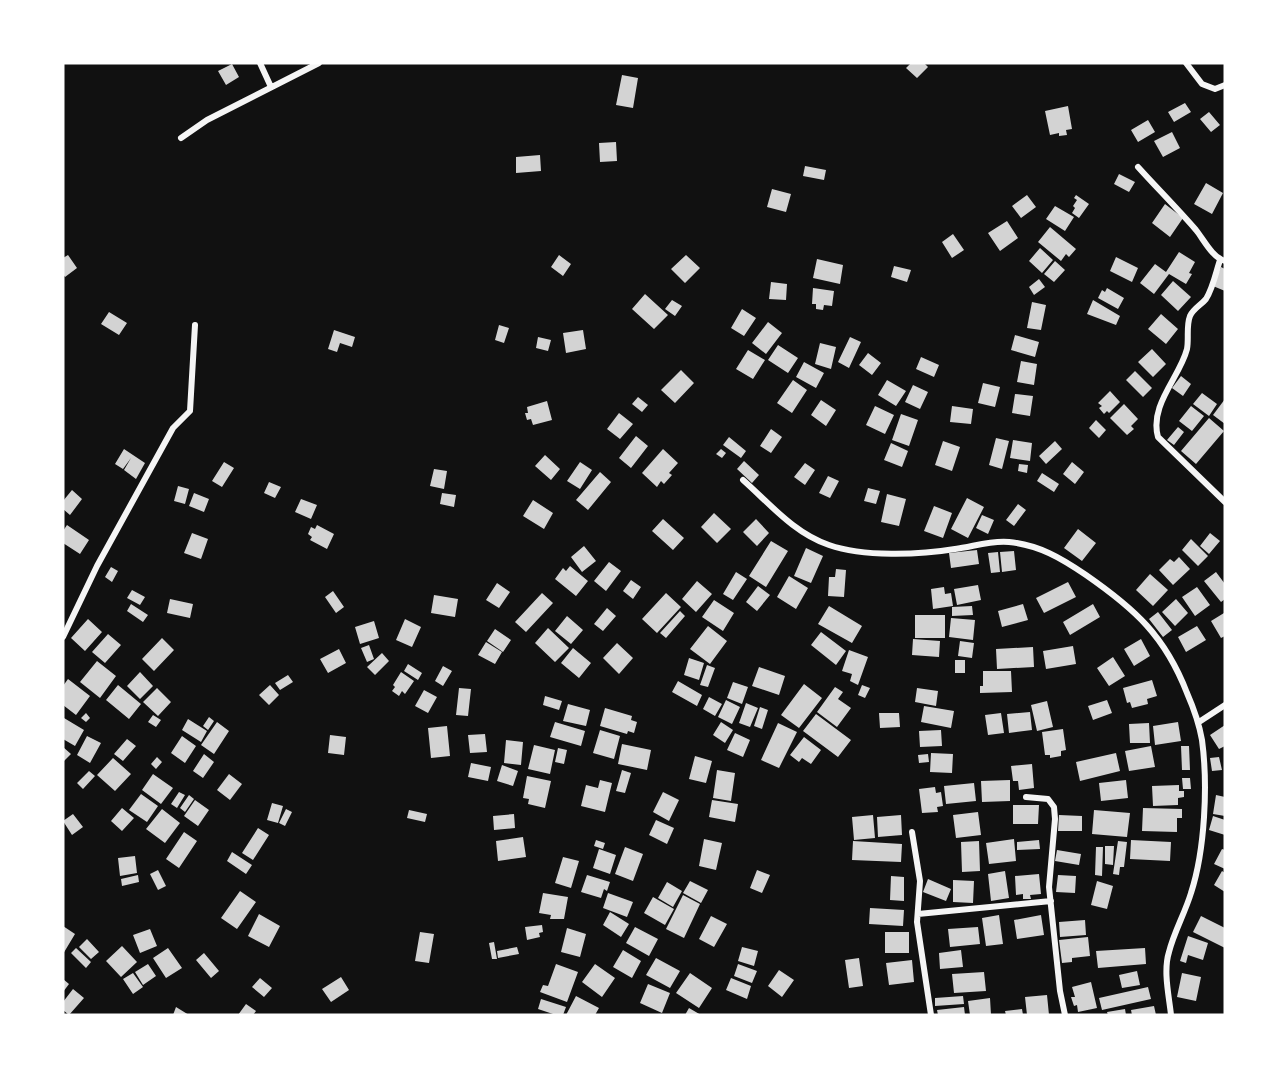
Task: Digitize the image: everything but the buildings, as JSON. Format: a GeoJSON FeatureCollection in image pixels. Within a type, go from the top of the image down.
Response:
{"type":"FeatureCollection","features":[{"type":"Feature","properties":{"kind":"street"},"geometry":{"type":"LineString","coordinates":[[260,63],[271,87]]}},
{"type":"Feature","properties":{"kind":"street"},"geometry":{"type":"LineString","coordinates":[[181,138],[207,120],[319,63]]}},
{"type":"Feature","properties":{"kind":"street"},"geometry":{"type":"LineString","coordinates":[[1186,63],[1202,84],[1215,89],[1225,85]]}},
{"type":"Feature","properties":{"kind":"street"},"geometry":{"type":"LineString","coordinates":[[1138,167],[1223,260],[1206,299],[1189,317],[1187,348],[1168,387],[1156,430],[1158,436],[1225,502]]}},
{"type":"Feature","properties":{"kind":"street"},"geometry":{"type":"LineString","coordinates":[[63,637],[97,566],[173,428],[190,411],[195,325]]}},
{"type":"Feature","properties":{"kind":"street"},"geometry":{"type":"LineString","coordinates":[[743,480],[796,529],[830,545],[870,552],[914,553],[1007,541],[1041,548],[1072,565],[1121,599],[1158,637],[1176,665],[1199,722],[1203,752],[1204,794],[1199,858],[1191,893],[1168,954],[1167,976],[1171,1015]]}},
{"type":"Feature","properties":{"kind":"street"},"geometry":{"type":"LineString","coordinates":[[1199,722],[1225,705]]}},
{"type":"Feature","properties":{"kind":"street"},"geometry":{"type":"LineString","coordinates":[[1026,797],[1048,799],[1054,807],[1049,887],[1060,991],[1065,1015]]}},
{"type":"Feature","properties":{"kind":"street"},"geometry":{"type":"LineString","coordinates":[[912,832],[920,881],[918,914],[920,946],[931,1015]]}},
{"type":"Feature","properties":{"kind":"street"},"geometry":{"type":"LineString","coordinates":[[918,914],[1051,901]]}}]}
